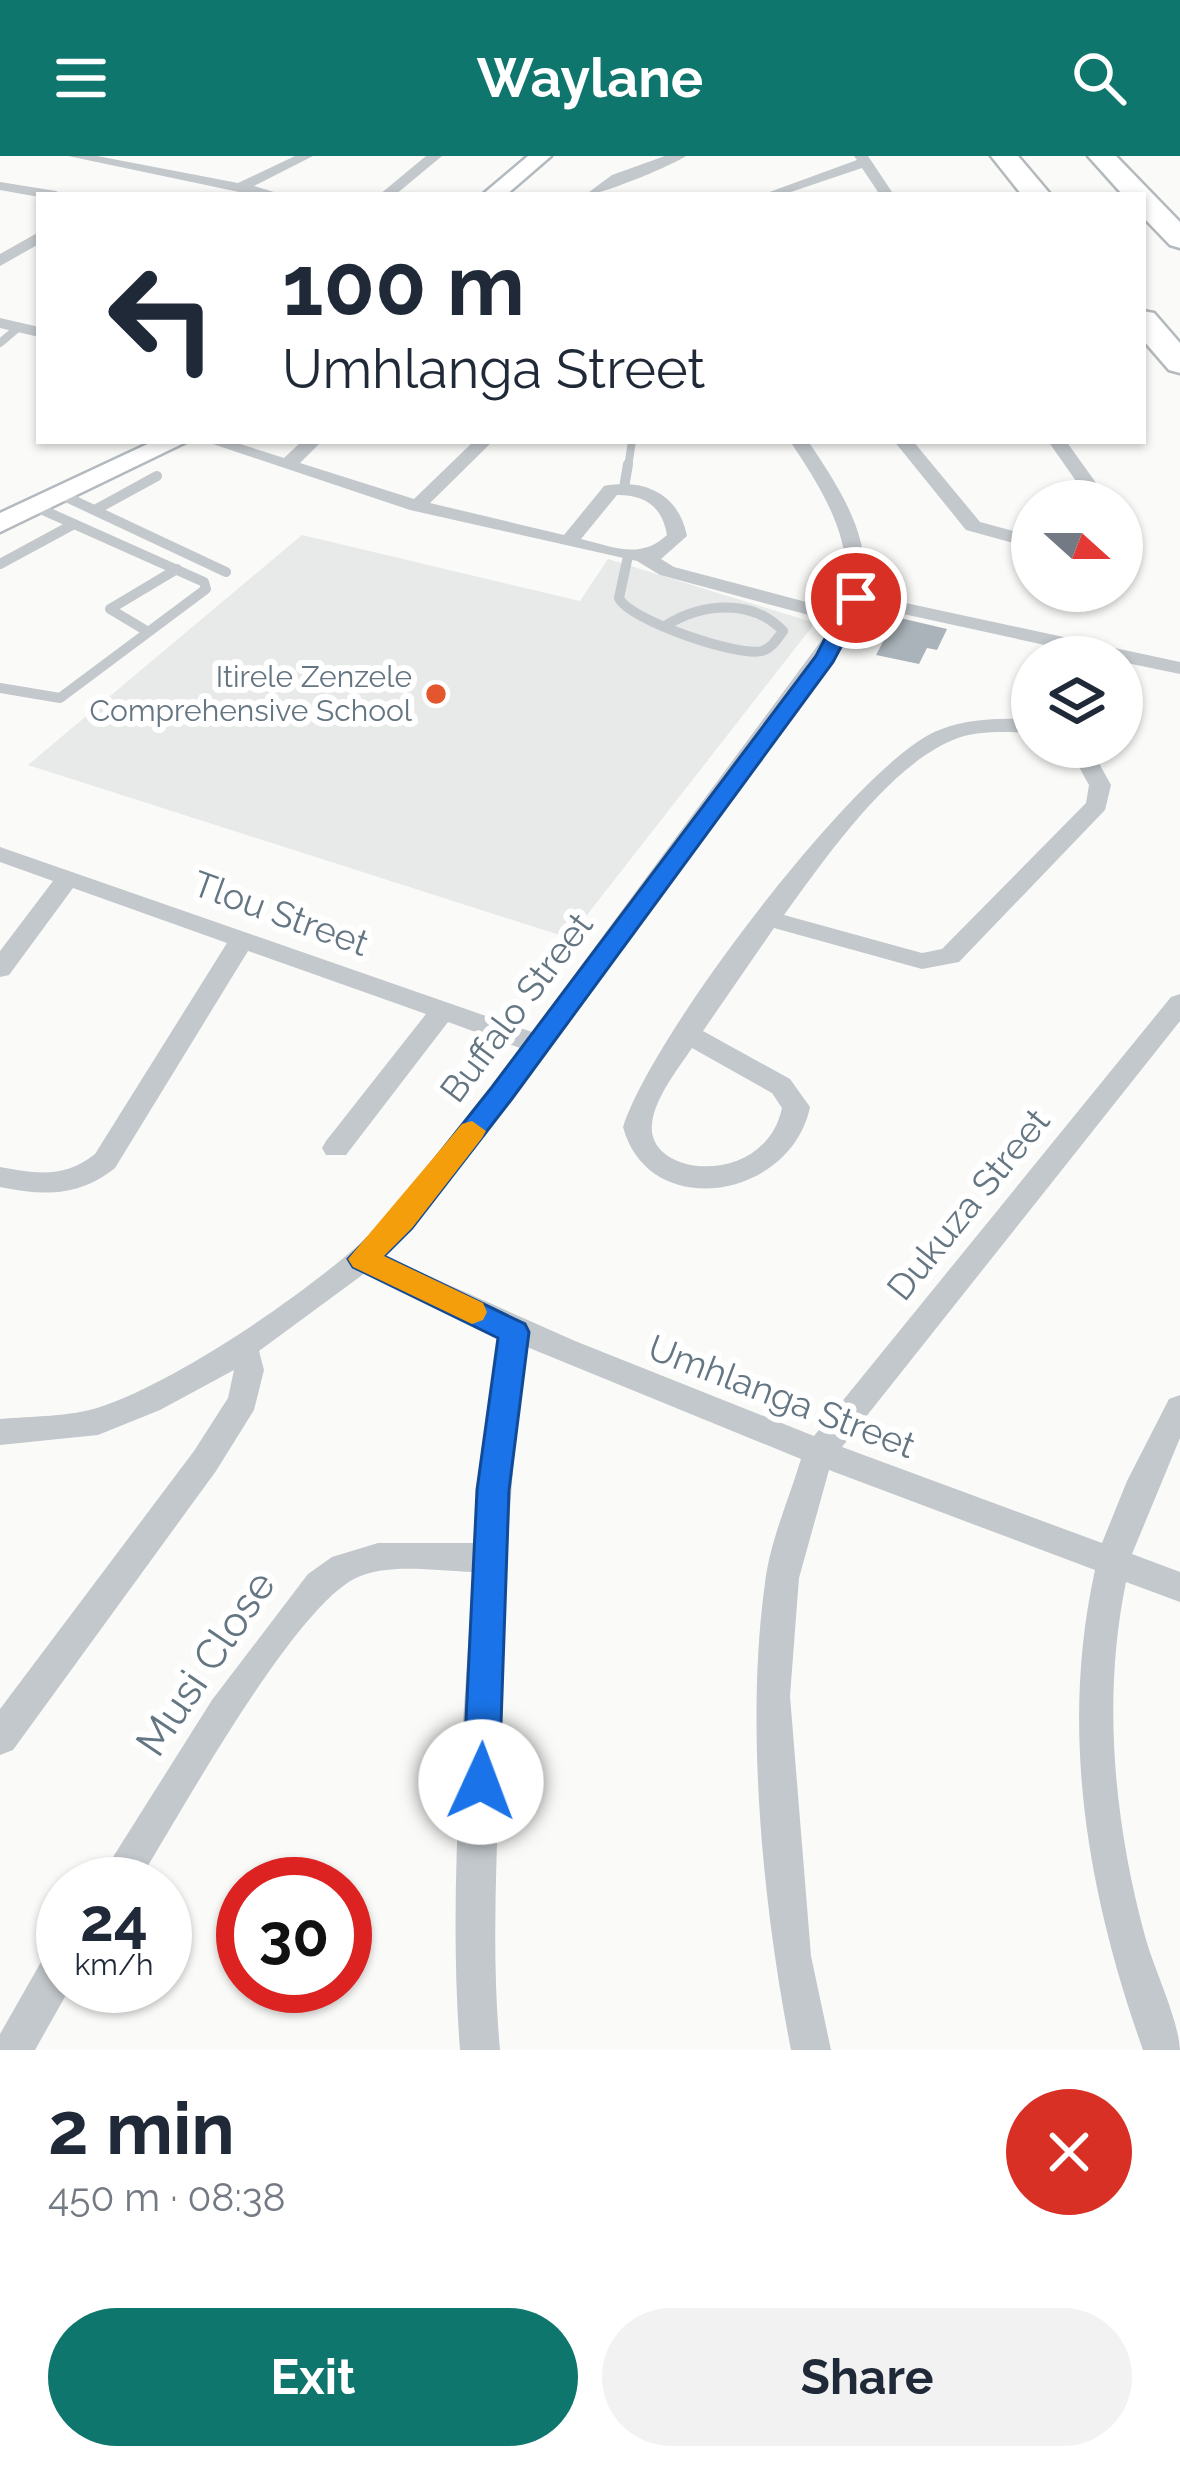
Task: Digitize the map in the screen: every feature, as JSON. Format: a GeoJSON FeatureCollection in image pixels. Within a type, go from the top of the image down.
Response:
{"type":"FeatureCollection","features":[{"type":"Feature","properties":{"kind":"highway"},"geometry":{"type":"LineString","coordinates":[[1004,156],[1034,192]]}},
{"type":"Feature","properties":{"kind":"highway"},"geometry":{"type":"LineString","coordinates":[[1101,156],[1135,192]]}},
{"type":"Feature","properties":{"kind":"highway"},"geometry":{"type":"LineString","coordinates":[[1146,203],[1180,239]]}},
{"type":"Feature","properties":{"kind":"highway"},"geometry":{"type":"LineString","coordinates":[[1146,323],[1180,363]]}},
{"type":"Feature","properties":{"kind":"street"},"geometry":{"type":"LineString","coordinates":[[75,156],[261,192]]}},
{"type":"Feature","properties":{"kind":"street"},"geometry":{"type":"LineString","coordinates":[[135,168],[164,156]]}},
{"type":"Feature","properties":{"kind":"street"},"geometry":{"type":"LineString","coordinates":[[239,188],[306,156]]}},
{"type":"Feature","properties":{"kind":"street"},"geometry":{"type":"LineString","coordinates":[[390,192],[435,156]]}},
{"type":"Feature","properties":{"kind":"street"},"geometry":{"type":"LineString","coordinates":[[497,192],[541,156]]}},
{"type":"Feature","properties":{"kind":"street"},"geometry":{"type":"LineString","coordinates":[[596,192],[616,178],[680,156]]}},
{"type":"Feature","properties":{"kind":"street"},"geometry":{"type":"LineString","coordinates":[[776,192],[863,159],[885,192]]}},
{"type":"Feature","properties":{"kind":"street"},"geometry":{"type":"LineString","coordinates":[[0,186],[37,192]]}},
{"type":"Feature","properties":{"kind":"street"},"geometry":{"type":"LineString","coordinates":[[0,261],[36,239]]}},
{"type":"Feature","properties":{"kind":"street"},"geometry":{"type":"LineString","coordinates":[[0,323],[34,330]]}},
{"type":"Feature","properties":{"kind":"street"},"geometry":{"type":"LineString","coordinates":[[0,524],[169,444]]}},
{"type":"Feature","properties":{"kind":"street"},"geometry":{"type":"LineString","coordinates":[[222,444],[417,506],[636,556],[667,571],[1011,639]]}},
{"type":"Feature","properties":{"kind":"street"},"geometry":{"type":"LineString","coordinates":[[286,465],[310,444]]}},
{"type":"Feature","properties":{"kind":"street"},"geometry":{"type":"LineString","coordinates":[[417,506],[481,444]]}},
{"type":"Feature","properties":{"kind":"street"},"geometry":{"type":"LineString","coordinates":[[801,444],[847,522],[858,564],[852,608]]}},
{"type":"Feature","properties":{"kind":"street"},"geometry":{"type":"LineString","coordinates":[[905,444],[973,526],[1011,536]]}},
{"type":"Feature","properties":{"kind":"street"},"geometry":{"type":"LineString","coordinates":[[1059,444],[1085,480]]}},
{"type":"Feature","properties":{"kind":"street"},"geometry":{"type":"LineString","coordinates":[[568,542],[602,497],[624,488],[659,499],[676,524],[676,536],[668,546],[636,556]]}},
{"type":"Feature","properties":{"kind":"street","name":"Buffalo Street"},"geometry":{"type":"LineString","coordinates":[[0,1432],[98,1422],[149,1401],[243,1346],[363,1259],[402,1220],[537,1044],[826,657],[852,608]]}},
{"type":"Feature","properties":{"kind":"street"},"geometry":{"type":"LineString","coordinates":[[1143,662],[1180,668]]}},
{"type":"Feature","properties":{"kind":"street"},"geometry":{"type":"LineString","coordinates":[[690,1035],[781,1086],[796,1106],[792,1125],[775,1147],[748,1172],[732,1178],[675,1170],[643,1145],[637,1124],[643,1105],[690,1035],[769,919],[824,846],[933,742],[978,728],[1011,726]]}},
{"type":"Feature","properties":{"kind":"street"},"geometry":{"type":"LineString","coordinates":[[769,919],[922,961],[950,956],[1097,805],[1100,785],[1091,768]]}},
{"type":"Feature","properties":{"kind":"street","name":"Tlou Street"},"geometry":{"type":"LineString","coordinates":[[0,854],[537,1044]]}},
{"type":"Feature","properties":{"kind":"street"},"geometry":{"type":"LineString","coordinates":[[0,969],[69,877]]}},
{"type":"Feature","properties":{"kind":"street"},"geometry":{"type":"LineString","coordinates":[[0,1177],[50,1186],[93,1172],[105,1160],[243,938]]}},
{"type":"Feature","properties":{"kind":"street","name":"Dukuza Street"},"geometry":{"type":"LineString","coordinates":[[818,1454],[1180,1003]]}},
{"type":"Feature","properties":{"kind":"street"},"geometry":{"type":"LineString","coordinates":[[336,1148],[444,1010]]}},
{"type":"Feature","properties":{"kind":"street","name":"Umhlanga Street"},"geometry":{"type":"LineString","coordinates":[[363,1259],[514,1332],[818,1454],[1180,1588]]}},
{"type":"Feature","properties":{"kind":"street"},"geometry":{"type":"LineString","coordinates":[[481,2050],[475,1961],[489,1558],[500,1416],[514,1332]]}},
{"type":"Feature","properties":{"kind":"street"},"geometry":{"type":"LineString","coordinates":[[0,1738],[205,1461],[243,1401],[249,1370],[243,1346]]}},
{"type":"Feature","properties":{"kind":"street"},"geometry":{"type":"LineString","coordinates":[[1163,2050],[1125,1942],[1109,1868],[1100,1785],[1100,1637],[1113,1562],[1149,1467],[1180,1408]]}},
{"type":"Feature","properties":{"kind":"street"},"geometry":{"type":"LineString","coordinates":[[811,2050],[792,1956],[773,1696],[782,1578],[818,1454]]}},
{"type":"Feature","properties":{"kind":"street","name":"Musi Close"},"geometry":{"type":"LineString","coordinates":[[133,1857],[284,1626],[321,1580],[364,1560],[489,1558]]}},
{"type":"Feature","properties":{"kind":"street"},"geometry":{"type":"LineString","coordinates":[[14,2050],[36,2011]]}},
{"type":"Feature","properties":{"kind":"lane"},"geometry":{"type":"LineString","coordinates":[[0,343],[34,330]]}},
{"type":"Feature","properties":{"kind":"lane"},"geometry":{"type":"LineString","coordinates":[[624,488],[631,444]]}},
{"type":"Feature","properties":{"kind":"lane"},"geometry":{"type":"LineString","coordinates":[[95,510],[157,476]]}},
{"type":"Feature","properties":{"kind":"lane"},"geometry":{"type":"LineString","coordinates":[[62,495],[226,572]]}},
{"type":"Feature","properties":{"kind":"lane"},"geometry":{"type":"LineString","coordinates":[[0,688],[59,698],[145,630],[206,590],[204,582],[36,507]]}},
{"type":"Feature","properties":{"kind":"lane"},"geometry":{"type":"LineString","coordinates":[[0,564],[74,524]]}},
{"type":"Feature","properties":{"kind":"lane"},"geometry":{"type":"LineString","coordinates":[[636,556],[618,598],[623,611],[665,626],[757,652],[768,650],[783,631],[769,619],[723,607],[690,613],[665,626]]}},
{"type":"Feature","properties":{"kind":"lane"},"geometry":{"type":"LineString","coordinates":[[145,630],[110,609],[177,569]]}},
{"type":"Feature","properties":{"kind":"shaded area","name":"Itirele Zenzele Comprehensive School"},"geometry":{"type":"Polygon","coordinates":[[[302,535],[580,601],[608,559],[815,623],[569,938],[28,765],[302,535]]]}},
{"type":"Feature","properties":{"kind":"building"},"geometry":{"type":"Polygon","coordinates":[[[896,617],[947,629],[937,650],[927,648],[919,664],[876,655],[896,617]]]}},
{"type":"Feature","properties":{"kind":"slow traffic"},"geometry":{"type":"LineString","coordinates":[[472,1131],[402,1220],[363,1259],[472,1312]]}},
{"type":"Feature","properties":{"kind":"place","name":"Itirele Zenzele Comprehensive School"},"geometry":{"type":"Point","coordinates":[436,694]}},
{"type":"Feature","properties":{"kind":"route"},"geometry":{"type":"LineString","coordinates":[[481,1782],[493,1490],[514,1332],[363,1259],[402,1220],[501,1094],[826,657],[856,598]]}}]}
